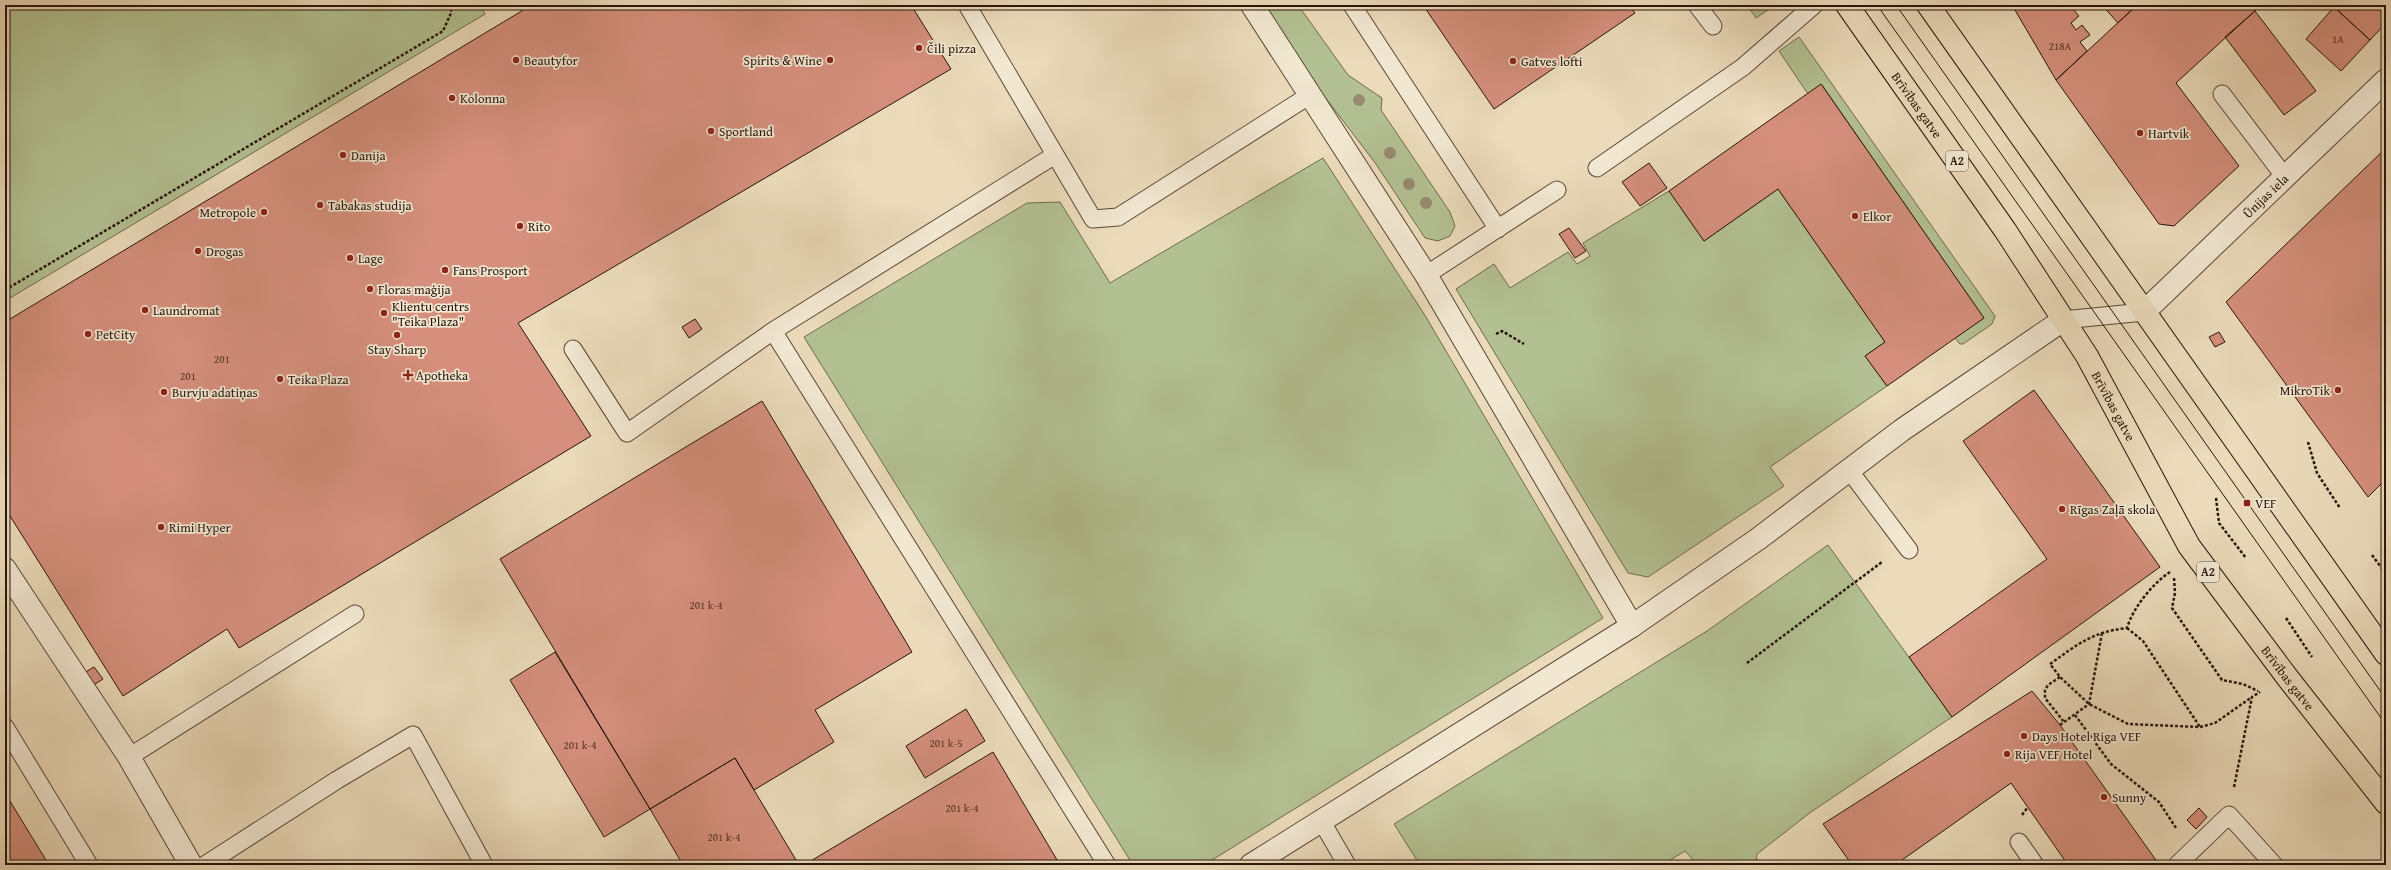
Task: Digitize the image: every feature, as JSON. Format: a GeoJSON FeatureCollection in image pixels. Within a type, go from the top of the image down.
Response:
{"type":"FeatureCollection","features":[{"type":"Feature","properties":{"kind":"highway","name":"Brīvības gatve"},"geometry":{"type":"LineString","coordinates":[[1847,5],[2005,230],[2087,356],[2189,546],[2287,677],[2386,803]]}},
{"type":"Feature","properties":{"kind":"highway"},"geometry":{"type":"LineString","coordinates":[[1929,5],[2386,654]]}},
{"type":"Feature","properties":{"kind":"street"},"geometry":{"type":"LineString","coordinates":[[1252,5],[1426,275],[1632,626]]}},
{"type":"Feature","properties":{"kind":"street","name":"Ūnijas iela"},"geometry":{"type":"LineString","coordinates":[[2144,312],[2386,80]]}},
{"type":"Feature","properties":{"kind":"street"},"geometry":{"type":"LineString","coordinates":[[1251,865],[1322,822],[1632,626],[1758,539],[1902,430],[2063,320]]}},
{"type":"Feature","properties":{"kind":"street"},"geometry":{"type":"LineString","coordinates":[[5,569],[129,757],[191,865]]}},
{"type":"Feature","properties":{"kind":"lane"},"geometry":{"type":"LineString","coordinates":[[967,5],[1093,219],[1118,217],[1310,95]]}},
{"type":"Feature","properties":{"kind":"lane"},"geometry":{"type":"LineString","coordinates":[[1352,5],[1498,229]]}},
{"type":"Feature","properties":{"kind":"lane"},"geometry":{"type":"LineString","coordinates":[[1697,5],[1713,26]]}},
{"type":"Feature","properties":{"kind":"lane"},"geometry":{"type":"LineString","coordinates":[[1597,168],[1743,67],[1814,5]]}},
{"type":"Feature","properties":{"kind":"lane"},"geometry":{"type":"LineString","coordinates":[[2222,94],[2285,177]]}},
{"type":"Feature","properties":{"kind":"lane"},"geometry":{"type":"LineString","coordinates":[[573,349],[627,433],[772,332],[1055,155]]}},
{"type":"Feature","properties":{"kind":"lane"},"geometry":{"type":"LineString","coordinates":[[1426,275],[1557,190]]}},
{"type":"Feature","properties":{"kind":"lane"},"geometry":{"type":"LineString","coordinates":[[2063,320],[2144,312]]}},
{"type":"Feature","properties":{"kind":"lane"},"geometry":{"type":"LineString","coordinates":[[772,332],[1107,865]]}},
{"type":"Feature","properties":{"kind":"lane"},"geometry":{"type":"LineString","coordinates":[[1849,470],[1907,548]]}},
{"type":"Feature","properties":{"kind":"lane"},"geometry":{"type":"LineString","coordinates":[[129,757],[355,614]]}},
{"type":"Feature","properties":{"kind":"lane"},"geometry":{"type":"LineString","coordinates":[[5,727],[90,865]]}},
{"type":"Feature","properties":{"kind":"lane"},"geometry":{"type":"LineString","coordinates":[[205,865],[337,780],[413,735],[484,865]]}},
{"type":"Feature","properties":{"kind":"lane"},"geometry":{"type":"LineString","coordinates":[[2177,865],[2229,815],[2274,865]]}},
{"type":"Feature","properties":{"kind":"lane"},"geometry":{"type":"LineString","coordinates":[[1322,822],[1347,865]]}},
{"type":"Feature","properties":{"kind":"lane"},"geometry":{"type":"LineString","coordinates":[[2019,842],[2035,865]]}},
{"type":"Feature","properties":{"kind":"path"},"geometry":{"type":"LineString","coordinates":[[5,290],[443,31],[451,13],[450,5]]}},
{"type":"Feature","properties":{"kind":"path"},"geometry":{"type":"LineString","coordinates":[[2308,442],[2317,473],[2340,508]]}},
{"type":"Feature","properties":{"kind":"path"},"geometry":{"type":"LineString","coordinates":[[2216,498],[2219,523],[2246,558]]}},
{"type":"Feature","properties":{"kind":"path"},"geometry":{"type":"LineString","coordinates":[[1747,663],[1907,548]]}},
{"type":"Feature","properties":{"kind":"path"},"geometry":{"type":"LineString","coordinates":[[2372,555],[2386,574]]}},
{"type":"Feature","properties":{"kind":"path"},"geometry":{"type":"LineString","coordinates":[[2174,570],[2175,593],[2172,608],[2222,680],[2243,684],[2260,692],[2215,723],[2200,727],[2128,724],[2090,704],[2060,677],[2050,664],[2089,637],[2127,628],[2131,614],[2163,577],[2174,570]]}},
{"type":"Feature","properties":{"kind":"path"},"geometry":{"type":"LineString","coordinates":[[2286,618],[2311,654]]}},
{"type":"Feature","properties":{"kind":"path"},"geometry":{"type":"LineString","coordinates":[[2127,628],[2143,641],[2200,727]]}},
{"type":"Feature","properties":{"kind":"path"},"geometry":{"type":"LineString","coordinates":[[2060,725],[2090,704],[2102,633]]}},
{"type":"Feature","properties":{"kind":"path"},"geometry":{"type":"LineString","coordinates":[[2060,677],[2048,685],[2044,690],[2045,698],[2064,722]]}},
{"type":"Feature","properties":{"kind":"path"},"geometry":{"type":"LineString","coordinates":[[2229,815],[2252,697]]}},
{"type":"Feature","properties":{"kind":"path"},"geometry":{"type":"LineString","coordinates":[[2075,715],[2111,764],[2159,802],[2191,852]]}},
{"type":"Feature","properties":{"kind":"green space"},"geometry":{"type":"Polygon","coordinates":[[[5,5],[480,5],[485,14],[5,301],[5,5]]]}},
{"type":"Feature","properties":{"kind":"green space"},"geometry":{"type":"Polygon","coordinates":[[[1262,5],[1298,5],[1348,75],[1382,98],[1381,110],[1450,212],[1455,226],[1450,236],[1438,241],[1425,238],[1376,164],[1289,50],[1262,5]]]}},
{"type":"Feature","properties":{"kind":"green space"},"geometry":{"type":"Polygon","coordinates":[[[1747,5],[1773,5],[1774,6],[1756,18],[1747,5]]]}},
{"type":"Feature","properties":{"kind":"green space"},"geometry":{"type":"Polygon","coordinates":[[[1799,37],[1995,316],[1992,324],[1963,344],[1960,344],[1955,338],[1984,318],[1822,85],[1808,94],[1779,51],[1799,37]]]}},
{"type":"Feature","properties":{"kind":"green space"},"geometry":{"type":"Polygon","coordinates":[[[1323,158],[1426,317],[1603,618],[1204,865],[1133,865],[804,337],[1027,203],[1060,202],[1110,283],[1323,158]]]}},
{"type":"Feature","properties":{"kind":"green space"},"geometry":{"type":"Polygon","coordinates":[[[1778,189],[1885,342],[1865,356],[1887,386],[1770,467],[1784,486],[1648,577],[1628,573],[1456,289],[1494,264],[1510,288],[1568,252],[1577,264],[1590,256],[1583,243],[1669,191],[1704,241],[1778,189]]]}},
{"type":"Feature","properties":{"kind":"green space"},"geometry":{"type":"Polygon","coordinates":[[[1828,545],[1952,717],[1811,812],[1757,854],[1756,865],[1698,865],[1685,851],[1662,865],[1420,865],[1394,824],[1707,631],[1828,545]]]}},
{"type":"Feature","properties":{"kind":"building","name":"Teika Plaza"},"geometry":{"type":"Polygon","coordinates":[[[520,5],[911,5],[951,69],[518,323],[591,436],[239,648],[227,629],[123,696],[5,508],[5,322],[520,12],[523,10],[520,5]]]}},
{"type":"Feature","properties":{"kind":"building","name":"Gatves lofti"},"geometry":{"type":"Polygon","coordinates":[[[1423,5],[1629,5],[1635,13],[1494,109],[1423,5]]]}},
{"type":"Feature","properties":{"kind":"building"},"geometry":{"type":"Polygon","coordinates":[[[2012,5],[2077,5],[2072,8],[2079,16],[2071,23],[2076,30],[2082,25],[2090,35],[2080,42],[2087,51],[2056,80],[2012,5]]]}},
{"type":"Feature","properties":{"kind":"building"},"geometry":{"type":"Polygon","coordinates":[[[2102,5],[2137,5],[2118,23],[2102,5]]]}},
{"type":"Feature","properties":{"kind":"building"},"geometry":{"type":"Polygon","coordinates":[[[2137,5],[2254,5],[2257,9],[2176,83],[2239,166],[2174,226],[2159,224],[2056,80],[2137,5]]]}},
{"type":"Feature","properties":{"kind":"building"},"geometry":{"type":"Polygon","coordinates":[[[2336,5],[2386,5],[2386,23],[2370,40],[2334,7],[2336,5]]]}},
{"type":"Feature","properties":{"kind":"building"},"geometry":{"type":"Polygon","coordinates":[[[2334,7],[2370,40],[2341,71],[2306,39],[2334,7]]]}},
{"type":"Feature","properties":{"kind":"building"},"geometry":{"type":"Polygon","coordinates":[[[2255,11],[2316,91],[2284,115],[2225,37],[2255,11]]]}},
{"type":"Feature","properties":{"kind":"building","name":"Elkor"},"geometry":{"type":"Polygon","coordinates":[[[1821,84],[1984,318],[1887,386],[1865,356],[1885,342],[1778,189],[1704,241],[1669,191],[1821,84]]]}},
{"type":"Feature","properties":{"kind":"building","name":"MikroTik"},"geometry":{"type":"Polygon","coordinates":[[[2386,148],[2386,479],[2368,497],[2226,302],[2386,148]]]}},
{"type":"Feature","properties":{"kind":"building"},"geometry":{"type":"Polygon","coordinates":[[[1649,163],[1667,188],[1640,206],[1622,182],[1649,163]]]}},
{"type":"Feature","properties":{"kind":"building"},"geometry":{"type":"Polygon","coordinates":[[[1569,228],[1586,251],[1575,258],[1559,234],[1569,228]]]}},
{"type":"Feature","properties":{"kind":"building"},"geometry":{"type":"Polygon","coordinates":[[[695,319],[702,329],[689,338],[682,327],[695,319]]]}},
{"type":"Feature","properties":{"kind":"building"},"geometry":{"type":"Polygon","coordinates":[[[2219,332],[2225,342],[2215,347],[2209,337],[2219,332]]]}},
{"type":"Feature","properties":{"kind":"building"},"geometry":{"type":"Polygon","coordinates":[[[2034,390],[2160,567],[1952,717],[1909,657],[2047,559],[1963,441],[2034,390]]]}},
{"type":"Feature","properties":{"kind":"building"},"geometry":{"type":"Polygon","coordinates":[[[762,401],[912,652],[815,710],[834,742],[754,790],[735,758],[650,809],[500,559],[762,401]]]}},
{"type":"Feature","properties":{"kind":"building"},"geometry":{"type":"Polygon","coordinates":[[[555,652],[650,809],[604,837],[510,680],[555,652]]]}},
{"type":"Feature","properties":{"kind":"building"},"geometry":{"type":"Polygon","coordinates":[[[94,667],[103,679],[92,686],[84,673],[94,667]]]}},
{"type":"Feature","properties":{"kind":"building","name":"Rija VEF Hotel"},"geometry":{"type":"Polygon","coordinates":[[[2032,691],[2060,725],[2158,863],[2156,865],[2068,865],[2011,783],[1895,865],[1852,865],[1823,824],[2032,691]]]}},
{"type":"Feature","properties":{"kind":"building"},"geometry":{"type":"Polygon","coordinates":[[[966,709],[985,741],[925,778],[906,746],[966,709]]]}},
{"type":"Feature","properties":{"kind":"building"},"geometry":{"type":"Polygon","coordinates":[[[993,752],[1060,865],[804,865],[993,752]]]}},
{"type":"Feature","properties":{"kind":"building"},"geometry":{"type":"Polygon","coordinates":[[[735,758],[799,865],[683,865],[650,809],[735,758]]]}},
{"type":"Feature","properties":{"kind":"building"},"geometry":{"type":"Polygon","coordinates":[[[5,793],[49,865],[5,865],[5,793]]]}},
{"type":"Feature","properties":{"kind":"building"},"geometry":{"type":"Polygon","coordinates":[[[2199,808],[2207,817],[2196,829],[2187,820],[2199,808]]]}},
{"type":"Feature","properties":{"kind":"building"},"geometry":{"type":"Polygon","coordinates":[[[340,860],[343,865],[332,865],[340,860]]]}},
{"type":"Feature","properties":{"kind":"tram line"},"geometry":{"type":"LineString","coordinates":[[1877,5],[2386,725]]}},
{"type":"Feature","properties":{"kind":"tram line"},"geometry":{"type":"LineString","coordinates":[[1896,5],[2386,699]]}},
{"type":"Feature","properties":{"kind":"place","name":"Čili pizza"},"geometry":{"type":"Point","coordinates":[919,48]}},
{"type":"Feature","properties":{"kind":"place","name":"Beautyfor"},"geometry":{"type":"Point","coordinates":[516,60]}},
{"type":"Feature","properties":{"kind":"place","name":"Spirits & Wine"},"geometry":{"type":"Point","coordinates":[830,60]}},
{"type":"Feature","properties":{"kind":"place","name":"Gatves lofti"},"geometry":{"type":"Point","coordinates":[1513,61]}},
{"type":"Feature","properties":{"kind":"place","name":"Kolonna"},"geometry":{"type":"Point","coordinates":[452,98]}},
{"type":"Feature","properties":{"kind":"place","name":"Sportland"},"geometry":{"type":"Point","coordinates":[711,131]}},
{"type":"Feature","properties":{"kind":"place","name":"Hartvik"},"geometry":{"type":"Point","coordinates":[2140,133]}},
{"type":"Feature","properties":{"kind":"place","name":"Danija"},"geometry":{"type":"Point","coordinates":[343,155]}},
{"type":"Feature","properties":{"kind":"place","name":"Tabakas studija"},"geometry":{"type":"Point","coordinates":[320,205]}},
{"type":"Feature","properties":{"kind":"place","name":"Metropole"},"geometry":{"type":"Point","coordinates":[264,212]}},
{"type":"Feature","properties":{"kind":"place","name":"Elkor"},"geometry":{"type":"Point","coordinates":[1855,216]}},
{"type":"Feature","properties":{"kind":"place","name":"Rito"},"geometry":{"type":"Point","coordinates":[520,226]}},
{"type":"Feature","properties":{"kind":"place","name":"Drogas"},"geometry":{"type":"Point","coordinates":[198,251]}},
{"type":"Feature","properties":{"kind":"place","name":"Lage"},"geometry":{"type":"Point","coordinates":[350,258]}},
{"type":"Feature","properties":{"kind":"place","name":"Fans Prosport"},"geometry":{"type":"Point","coordinates":[445,270]}},
{"type":"Feature","properties":{"kind":"place","name":"Floras maģija"},"geometry":{"type":"Point","coordinates":[370,289]}},
{"type":"Feature","properties":{"kind":"place","name":"Laundromat"},"geometry":{"type":"Point","coordinates":[145,310]}},
{"type":"Feature","properties":{"kind":"place","name":"Klientu centrs \"Teika Plaza\""},"geometry":{"type":"Point","coordinates":[384,313]}},
{"type":"Feature","properties":{"kind":"place","name":"PetCity"},"geometry":{"type":"Point","coordinates":[88,334]}},
{"type":"Feature","properties":{"kind":"place","name":"Stay Sharp"},"geometry":{"type":"Point","coordinates":[397,335]}},
{"type":"Feature","properties":{"kind":"place","name":"Apotheka"},"geometry":{"type":"Point","coordinates":[408,375]}},
{"type":"Feature","properties":{"kind":"place","name":"Teika Plaza"},"geometry":{"type":"Point","coordinates":[280,379]}},
{"type":"Feature","properties":{"kind":"place","name":"MikroTik"},"geometry":{"type":"Point","coordinates":[2338,390]}},
{"type":"Feature","properties":{"kind":"place","name":"Burvju adatiņas"},"geometry":{"type":"Point","coordinates":[164,392]}},
{"type":"Feature","properties":{"kind":"place","name":"VEF"},"geometry":{"type":"Point","coordinates":[2247,503]}},
{"type":"Feature","properties":{"kind":"place","name":"Rīgas Zaļā skola"},"geometry":{"type":"Point","coordinates":[2062,509]}},
{"type":"Feature","properties":{"kind":"place","name":"Rimi Hyper"},"geometry":{"type":"Point","coordinates":[161,527]}},
{"type":"Feature","properties":{"kind":"place","name":"Days Hotel Riga VEF"},"geometry":{"type":"Point","coordinates":[2024,736]}},
{"type":"Feature","properties":{"kind":"place","name":"Rija VEF Hotel"},"geometry":{"type":"Point","coordinates":[2007,754]}},
{"type":"Feature","properties":{"kind":"place","name":"Sunny"},"geometry":{"type":"Point","coordinates":[2104,797]}}]}
